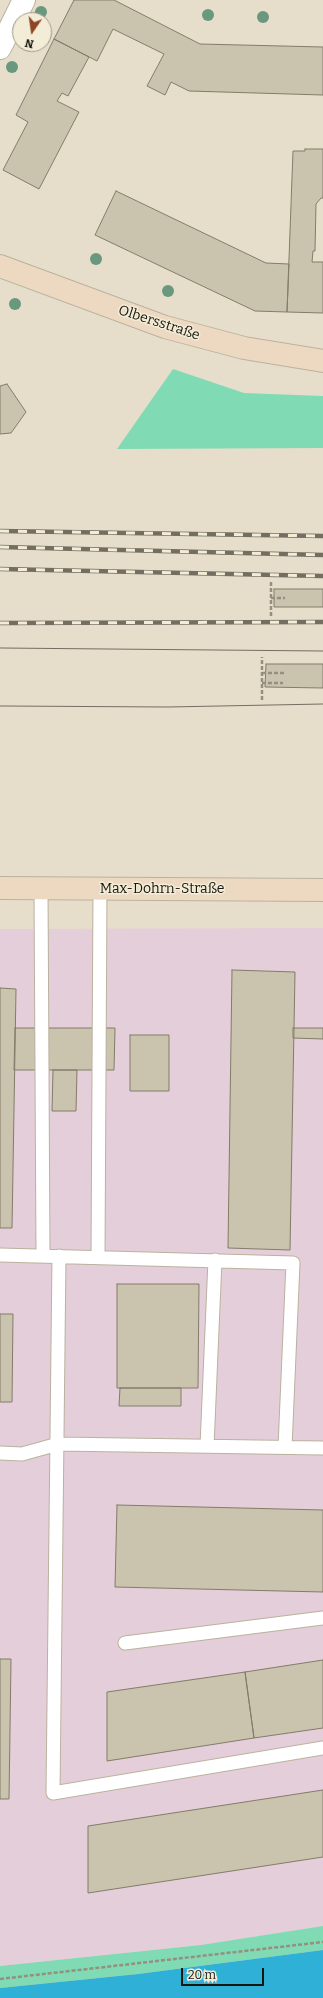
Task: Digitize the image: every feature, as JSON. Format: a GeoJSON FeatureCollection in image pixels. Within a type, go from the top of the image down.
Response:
{"type":"FeatureCollection","features":[{"type":"Feature","properties":{"kind":"street"},"geometry":{"type":"LineString","coordinates":[[0,48],[24,0]]}},
{"type":"Feature","properties":{"kind":"street","name":"Olbersstraße"},"geometry":{"type":"LineString","coordinates":[[0,266],[165,327],[244,348],[323,361]]}},
{"type":"Feature","properties":{"kind":"street","name":"Max-Dohrn-Straße"},"geometry":{"type":"LineString","coordinates":[[0,888],[323,890]]}},
{"type":"Feature","properties":{"kind":"lane"},"geometry":{"type":"LineString","coordinates":[[40,888],[43,1256]]}},
{"type":"Feature","properties":{"kind":"lane"},"geometry":{"type":"LineString","coordinates":[[98,1257],[100,889]]}},
{"type":"Feature","properties":{"kind":"lane"},"geometry":{"type":"LineString","coordinates":[[0,1255],[293,1263],[284,1447]]}},
{"type":"Feature","properties":{"kind":"lane"},"geometry":{"type":"LineString","coordinates":[[59,1256],[53,1793],[323,1748]]}},
{"type":"Feature","properties":{"kind":"lane"},"geometry":{"type":"LineString","coordinates":[[208,1446],[215,1260]]}},
{"type":"Feature","properties":{"kind":"lane"},"geometry":{"type":"LineString","coordinates":[[0,1453],[22,1454],[58,1444],[323,1448]]}},
{"type":"Feature","properties":{"kind":"lane"},"geometry":{"type":"LineString","coordinates":[[125,1643],[323,1618]]}},
{"type":"Feature","properties":{"kind":"path"},"geometry":{"type":"LineString","coordinates":[[271,581],[271,616]]}},
{"type":"Feature","properties":{"kind":"path"},"geometry":{"type":"LineString","coordinates":[[271,598],[285,598]]}},
{"type":"Feature","properties":{"kind":"path"},"geometry":{"type":"LineString","coordinates":[[262,657],[262,700]]}},
{"type":"Feature","properties":{"kind":"path"},"geometry":{"type":"LineString","coordinates":[[262,673],[284,673]]}},
{"type":"Feature","properties":{"kind":"path"},"geometry":{"type":"LineString","coordinates":[[262,683],[283,683]]}},
{"type":"Feature","properties":{"kind":"path"},"geometry":{"type":"LineString","coordinates":[[0,1979],[323,1942]]}},
{"type":"Feature","properties":{"kind":"shaded area"},"geometry":{"type":"Polygon","coordinates":[[[323,928],[323,1926],[201,1945],[0,1966],[0,929],[323,928]]]}},
{"type":"Feature","properties":{"kind":"green space"},"geometry":{"type":"Polygon","coordinates":[[[173,369],[244,393],[323,396],[323,448],[117,449],[173,369]]]}},
{"type":"Feature","properties":{"kind":"green space"},"geometry":{"type":"Polygon","coordinates":[[[323,1926],[323,1950],[138,1974],[0,1988],[0,1966],[201,1945],[323,1926]]]}},
{"type":"Feature","properties":{"kind":"water"},"geometry":{"type":"Polygon","coordinates":[[[323,1950],[323,1998],[0,1998],[0,1988],[138,1974],[323,1950]]]}},
{"type":"Feature","properties":{"kind":"building"},"geometry":{"type":"Polygon","coordinates":[[[74,0],[114,0],[200,44],[323,47],[323,95],[189,91],[171,82],[165,95],[147,86],[164,54],[113,29],[97,61],[54,39],[74,0]]]}},
{"type":"Feature","properties":{"kind":"building"},"geometry":{"type":"Polygon","coordinates":[[[54,39],[89,57],[68,96],[62,93],[57,101],[79,112],[39,189],[3,170],[28,122],[16,115],[48,52],[52,52],[52,43],[54,39]]]}},
{"type":"Feature","properties":{"kind":"building"},"geometry":{"type":"Polygon","coordinates":[[[305,149],[323,149],[323,198],[321,198],[316,204],[315,251],[313,251],[312,262],[323,262],[323,313],[287,312],[293,151],[305,151],[305,149]]]}},
{"type":"Feature","properties":{"kind":"building"},"geometry":{"type":"Polygon","coordinates":[[[116,191],[266,263],[289,264],[287,312],[255,311],[95,235],[116,191]]]}},
{"type":"Feature","properties":{"kind":"building"},"geometry":{"type":"Polygon","coordinates":[[[7,384],[26,412],[11,433],[0,434],[0,386],[7,384]]]}},
{"type":"Feature","properties":{"kind":"building"},"geometry":{"type":"Polygon","coordinates":[[[274,589],[323,589],[323,607],[274,607],[274,589]]]}},
{"type":"Feature","properties":{"kind":"building"},"geometry":{"type":"Polygon","coordinates":[[[266,664],[323,664],[323,688],[265,687],[266,664]]]}},
{"type":"Feature","properties":{"kind":"building"},"geometry":{"type":"Polygon","coordinates":[[[232,970],[295,972],[290,1250],[228,1248],[232,970]]]}},
{"type":"Feature","properties":{"kind":"building"},"geometry":{"type":"Polygon","coordinates":[[[0,988],[16,989],[12,1228],[0,1228],[0,988]]]}},
{"type":"Feature","properties":{"kind":"building"},"geometry":{"type":"Polygon","coordinates":[[[15,1028],[115,1028],[114,1070],[14,1070],[15,1028]]]}},
{"type":"Feature","properties":{"kind":"building"},"geometry":{"type":"Polygon","coordinates":[[[293,1028],[323,1028],[323,1039],[293,1038],[293,1028]]]}},
{"type":"Feature","properties":{"kind":"building"},"geometry":{"type":"Polygon","coordinates":[[[130,1035],[169,1035],[169,1091],[130,1091],[130,1035]]]}},
{"type":"Feature","properties":{"kind":"building"},"geometry":{"type":"Polygon","coordinates":[[[53,1070],[77,1070],[76,1111],[52,1111],[53,1070]]]}},
{"type":"Feature","properties":{"kind":"building"},"geometry":{"type":"Polygon","coordinates":[[[117,1284],[199,1284],[198,1388],[117,1388],[117,1284]]]}},
{"type":"Feature","properties":{"kind":"building"},"geometry":{"type":"Polygon","coordinates":[[[0,1314],[13,1314],[12,1402],[0,1402],[0,1314]]]}},
{"type":"Feature","properties":{"kind":"building"},"geometry":{"type":"Polygon","coordinates":[[[120,1388],[181,1388],[181,1406],[119,1406],[120,1388]]]}},
{"type":"Feature","properties":{"kind":"building"},"geometry":{"type":"Polygon","coordinates":[[[117,1505],[323,1510],[323,1592],[115,1587],[117,1505]]]}},
{"type":"Feature","properties":{"kind":"building"},"geometry":{"type":"Polygon","coordinates":[[[0,1659],[11,1659],[9,1799],[0,1799],[0,1659]]]}},
{"type":"Feature","properties":{"kind":"building"},"geometry":{"type":"Polygon","coordinates":[[[323,1660],[323,1728],[254,1738],[245,1672],[323,1660]]]}},
{"type":"Feature","properties":{"kind":"building"},"geometry":{"type":"Polygon","coordinates":[[[245,1672],[254,1738],[107,1761],[107,1692],[245,1672]]]}},
{"type":"Feature","properties":{"kind":"building"},"geometry":{"type":"Polygon","coordinates":[[[323,1790],[323,1857],[88,1893],[88,1826],[323,1790]]]}},
{"type":"Feature","properties":{"kind":"tram line"},"geometry":{"type":"LineString","coordinates":[[0,648],[323,651]]}},
{"type":"Feature","properties":{"kind":"tram line"},"geometry":{"type":"LineString","coordinates":[[0,706],[168,707],[323,704]]}},
{"type":"Feature","properties":{"kind":"railway"},"geometry":{"type":"LineString","coordinates":[[0,531],[323,536]]}},
{"type":"Feature","properties":{"kind":"railway"},"geometry":{"type":"LineString","coordinates":[[0,547],[323,555]]}},
{"type":"Feature","properties":{"kind":"railway"},"geometry":{"type":"LineString","coordinates":[[0,569],[323,576]]}},
{"type":"Feature","properties":{"kind":"railway"},"geometry":{"type":"LineString","coordinates":[[0,623],[323,622]]}}]}
